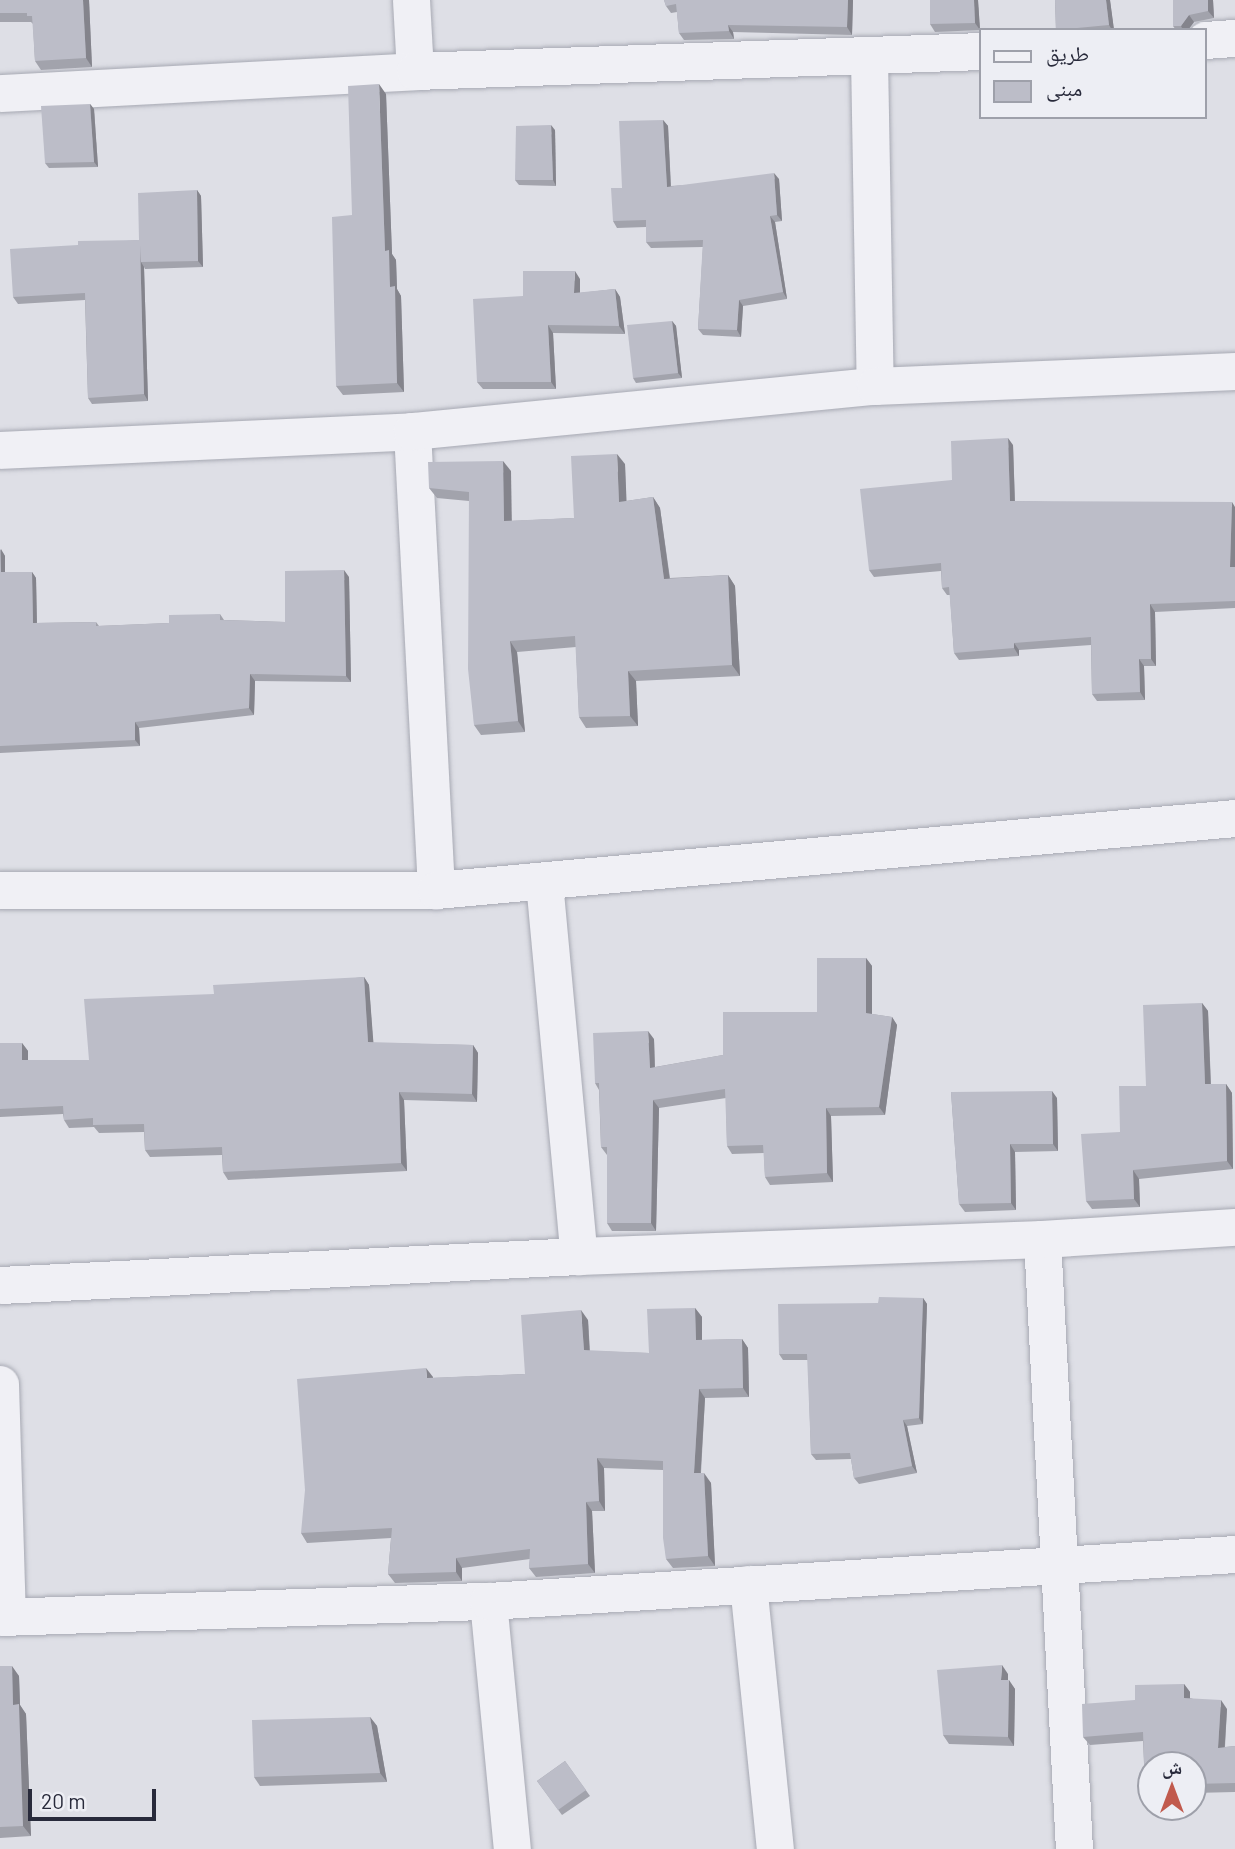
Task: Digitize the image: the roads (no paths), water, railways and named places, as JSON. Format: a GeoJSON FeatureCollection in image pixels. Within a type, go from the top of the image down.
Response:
{"type":"FeatureCollection","features":[{"type":"Feature","properties":{"kind":"street"},"geometry":{"type":"LineString","coordinates":[[411,0],[415,71]]}},
{"type":"Feature","properties":{"kind":"street"},"geometry":{"type":"LineString","coordinates":[[1207,40],[1235,38]]}},
{"type":"Feature","properties":{"kind":"street"},"geometry":{"type":"LineString","coordinates":[[0,93],[415,71],[979,51]]}},
{"type":"Feature","properties":{"kind":"street"},"geometry":{"type":"LineString","coordinates":[[869,57],[875,386]]}},
{"type":"Feature","properties":{"kind":"street"},"geometry":{"type":"LineString","coordinates":[[0,450],[412,431],[875,386],[1235,372]]}},
{"type":"Feature","properties":{"kind":"street"},"geometry":{"type":"LineString","coordinates":[[412,431],[436,890]]}},
{"type":"Feature","properties":{"kind":"street"},"geometry":{"type":"LineString","coordinates":[[0,890],[436,890],[1235,818]]}},
{"type":"Feature","properties":{"kind":"street"},"geometry":{"type":"LineString","coordinates":[[544,882],[579,1256]]}},
{"type":"Feature","properties":{"kind":"street"},"geometry":{"type":"LineString","coordinates":[[0,1285],[579,1256],[1042,1239],[1235,1227]]}},
{"type":"Feature","properties":{"kind":"street"},"geometry":{"type":"LineString","coordinates":[[1042,1239],[1073,1849]]}},
{"type":"Feature","properties":{"kind":"street"},"geometry":{"type":"LineString","coordinates":[[0,1384],[4,1616],[488,1601],[1235,1554]]}},
{"type":"Feature","properties":{"kind":"street"},"geometry":{"type":"LineString","coordinates":[[748,1584],[775,1849]]}},
{"type":"Feature","properties":{"kind":"street"},"geometry":{"type":"LineString","coordinates":[[488,1601],[512,1849]]}}]}
